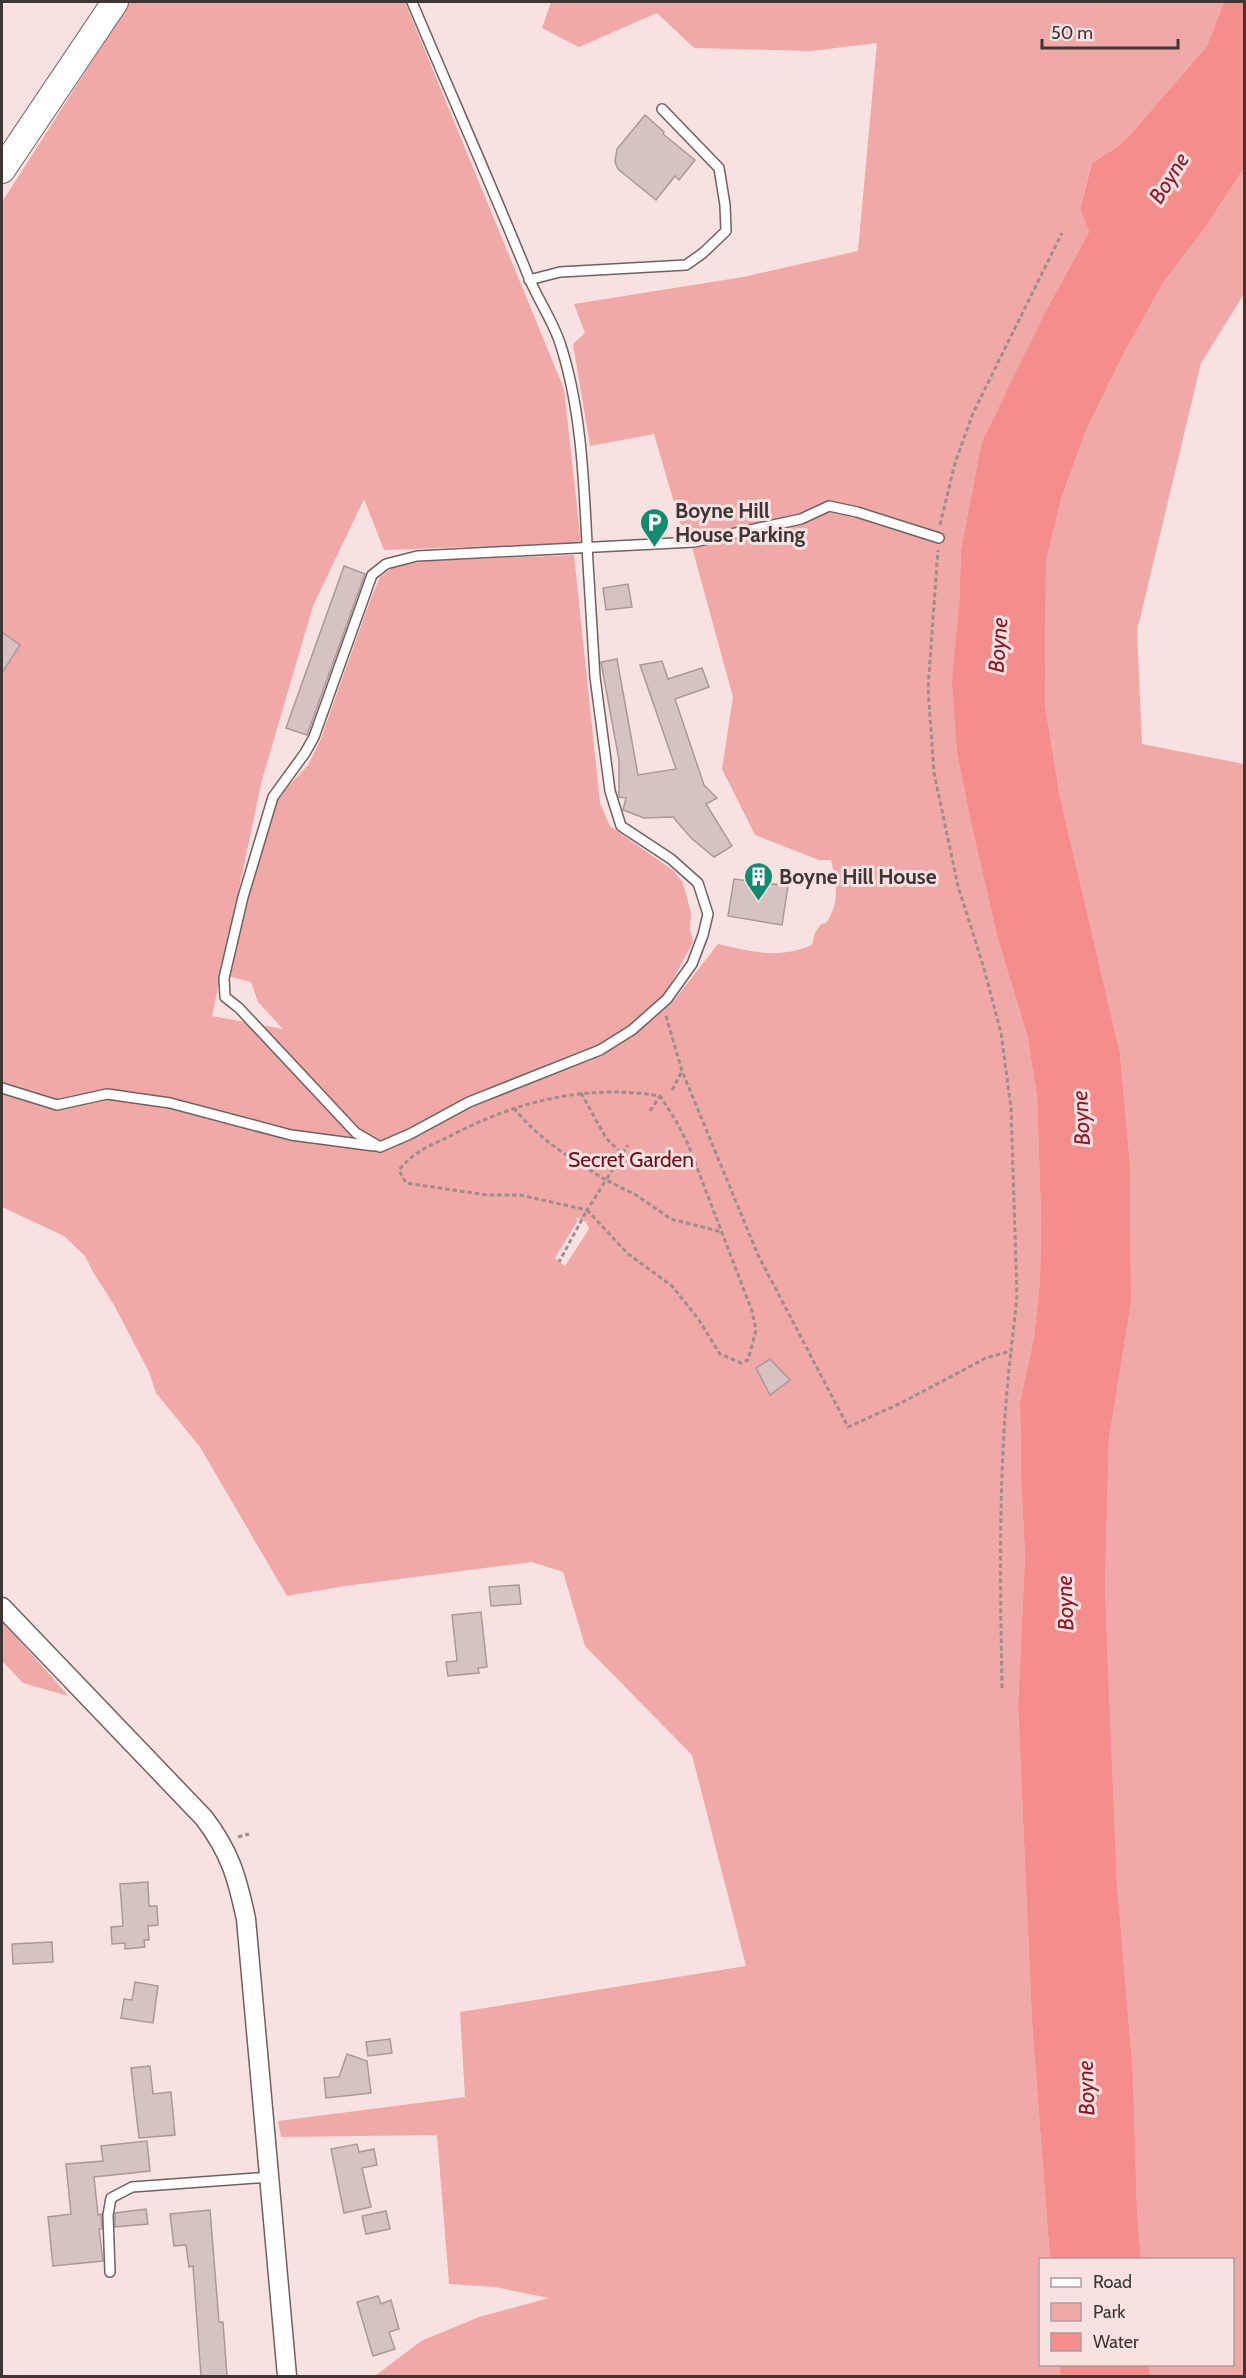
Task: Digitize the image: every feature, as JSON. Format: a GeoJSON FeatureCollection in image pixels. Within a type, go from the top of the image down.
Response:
{"type":"FeatureCollection","features":[{"type":"Feature","properties":{"kind":"street"},"geometry":{"type":"LineString","coordinates":[[2,170],[115,2]]}},
{"type":"Feature","properties":{"kind":"street"},"geometry":{"type":"LineString","coordinates":[[2,1607],[204,1818],[221,1841],[236,1875],[246,1919],[287,2376]]}},
{"type":"Feature","properties":{"kind":"lane"},"geometry":{"type":"LineString","coordinates":[[2,1088],[57,1105],[107,1094],[171,1103],[291,1136],[380,1147],[410,1134],[469,1102],[600,1050],[632,1030],[662,1003],[692,964],[703,935],[708,914],[698,883],[671,859],[621,826],[610,791],[597,688],[584,477],[572,392],[560,342],[529,279],[412,2]]}},
{"type":"Feature","properties":{"kind":"lane"},"geometry":{"type":"LineString","coordinates":[[529,279],[560,272],[686,265],[703,253],[726,231],[719,168],[662,109]]}},
{"type":"Feature","properties":{"kind":"lane"},"geometry":{"type":"LineString","coordinates":[[380,1147],[356,1133],[239,1008],[225,997],[224,978],[273,797],[314,737],[372,575],[386,564],[417,556],[694,542],[801,519],[829,506],[857,512],[939,538]]}},
{"type":"Feature","properties":{"kind":"lane"},"geometry":{"type":"LineString","coordinates":[[110,2272],[108,2215],[111,2198],[132,2187],[270,2177]]}},
{"type":"Feature","properties":{"kind":"path"},"geometry":{"type":"LineString","coordinates":[[1002,1689],[1004,1411],[1017,1297],[1015,1183],[1009,1097],[1001,1033],[983,965],[958,886],[934,773],[928,688],[939,538],[955,463],[973,413],[1062,233]]}},
{"type":"Feature","properties":{"kind":"path"},"geometry":{"type":"LineString","coordinates":[[662,1003],[682,1071],[758,1255],[848,1427],[986,1358],[1011,1351]]}},
{"type":"Feature","properties":{"kind":"path"},"geometry":{"type":"LineString","coordinates":[[672,1090],[682,1071]]}},
{"type":"Feature","properties":{"kind":"path"},"geometry":{"type":"LineString","coordinates":[[626,1091],[660,1096],[675,1119],[694,1158],[743,1284],[756,1330],[748,1360],[741,1363],[720,1354],[699,1320],[672,1286],[627,1253],[587,1210],[520,1195],[487,1195],[406,1183],[399,1170],[410,1157],[425,1146],[460,1132],[478,1121],[527,1103],[581,1093],[626,1091]]}},
{"type":"Feature","properties":{"kind":"path"},"geometry":{"type":"LineString","coordinates":[[581,1093],[606,1138],[622,1154],[660,1163],[694,1158]]}},
{"type":"Feature","properties":{"kind":"path"},"geometry":{"type":"LineString","coordinates":[[650,1111],[660,1096]]}},
{"type":"Feature","properties":{"kind":"path"},"geometry":{"type":"LineString","coordinates":[[514,1108],[537,1132],[574,1161],[636,1195],[671,1219],[722,1232]]}},
{"type":"Feature","properties":{"kind":"path"},"geometry":{"type":"LineString","coordinates":[[560,1262],[587,1210],[628,1144]]}},
{"type":"Feature","properties":{"kind":"green space","name":"Secret Garden"},"geometry":{"type":"Polygon","coordinates":[[[130,2],[405,2],[564,389],[581,543],[384,550],[364,499],[313,606],[262,780],[212,1016],[283,1029],[258,1002],[251,982],[227,976],[272,804],[308,765],[320,741],[380,577],[395,566],[427,561],[574,555],[600,803],[610,826],[674,871],[683,883],[691,913],[690,928],[693,942],[667,991],[675,999],[718,944],[766,953],[800,949],[812,945],[815,933],[821,924],[826,923],[834,908],[835,877],[831,860],[819,860],[755,835],[722,769],[733,697],[687,529],[680,523],[654,434],[590,446],[573,344],[585,333],[574,304],[743,277],[858,251],[877,43],[811,51],[694,48],[657,13],[579,47],[542,28],[551,2],[1224,2],[1207,46],[1130,135],[1117,147],[1092,163],[1080,207],[1089,232],[1048,307],[961,551],[959,607],[1037,1097],[1041,1217],[1040,1281],[1034,1337],[1020,1402],[1025,1555],[1018,1706],[1032,2023],[1050,2258],[1039,2258],[1039,2366],[1059,2366],[1061,2376],[375,2376],[421,2341],[479,2317],[549,2298],[495,2287],[449,2284],[437,2135],[281,2137],[278,2121],[465,2097],[460,2012],[746,1966],[692,1755],[585,1646],[563,1572],[532,1562],[345,1586],[287,1596],[200,1447],[156,1393],[149,1372],[85,1256],[64,1236],[2,1207],[2,202],[130,2]],[[576,1217],[577,1222],[555,1258],[565,1266],[589,1229],[586,1222],[576,1217]]]}},
{"type":"Feature","properties":{"kind":"green space"},"geometry":{"type":"Polygon","coordinates":[[[1244,168],[1244,294],[1201,363],[1137,631],[1142,744],[1244,764],[1244,2376],[1149,2376],[1149,2366],[1234,2366],[1234,2258],[1141,2258],[1137,2210],[1133,2073],[1117,1884],[1105,1588],[1109,1439],[1131,1303],[1130,1164],[1120,1053],[1060,797],[1045,705],[1046,561],[1062,496],[1087,428],[1124,353],[1163,283],[1205,228],[1244,168]]]}},
{"type":"Feature","properties":{"kind":"green space"},"geometry":{"type":"Polygon","coordinates":[[[2,1621],[68,1696],[23,1683],[2,1661],[2,1621]]]}},
{"type":"Feature","properties":{"kind":"water","name":"Boyne"},"geometry":{"type":"Polygon","coordinates":[[[1224,2],[1244,2],[1244,168],[1205,228],[1163,283],[1124,353],[1087,428],[1062,496],[1046,561],[1045,705],[1060,797],[1120,1053],[1130,1164],[1131,1303],[1109,1439],[1105,1588],[1117,1884],[1133,2073],[1137,2210],[1141,2258],[1050,2258],[1032,2023],[1018,1706],[1025,1555],[1020,1402],[1034,1337],[1040,1281],[1041,1217],[1037,1097],[1027,1034],[998,938],[957,751],[952,681],[959,607],[961,551],[982,442],[1048,307],[1089,232],[1080,208],[1092,163],[1117,147],[1130,135],[1207,46],[1224,2]]]}},
{"type":"Feature","properties":{"kind":"water"},"geometry":{"type":"Polygon","coordinates":[[[1059,2366],[1149,2366],[1149,2376],[1061,2376],[1059,2366]]]}},
{"type":"Feature","properties":{"kind":"building"},"geometry":{"type":"Polygon","coordinates":[[[645,115],[664,132],[663,134],[695,160],[679,180],[675,176],[656,200],[618,169],[615,162],[617,149],[645,115]]]}},
{"type":"Feature","properties":{"kind":"building"},"geometry":{"type":"Polygon","coordinates":[[[344,566],[365,574],[307,735],[286,728],[344,566]]]}},
{"type":"Feature","properties":{"kind":"building"},"geometry":{"type":"Polygon","coordinates":[[[628,584],[632,607],[606,610],[603,588],[628,584]]]}},
{"type":"Feature","properties":{"kind":"building"},"geometry":{"type":"Polygon","coordinates":[[[2,632],[20,645],[2,673],[2,632]]]}},
{"type":"Feature","properties":{"kind":"building"},"geometry":{"type":"Polygon","coordinates":[[[617,659],[638,775],[676,769],[640,665],[662,661],[668,679],[702,668],[709,687],[675,699],[704,785],[717,798],[706,804],[732,846],[714,857],[691,838],[673,817],[644,818],[623,810],[626,798],[619,797],[619,760],[601,662],[617,659]]]}},
{"type":"Feature","properties":{"kind":"building","name":"Boyne Hill House"},"geometry":{"type":"Polygon","coordinates":[[[734,879],[788,886],[782,925],[728,916],[734,879]]]}},
{"type":"Feature","properties":{"kind":"building"},"geometry":{"type":"Polygon","coordinates":[[[770,1359],[790,1380],[770,1395],[756,1368],[770,1359]]]}},
{"type":"Feature","properties":{"kind":"building"},"geometry":{"type":"Polygon","coordinates":[[[519,1585],[521,1604],[491,1606],[489,1587],[519,1585]]]}},
{"type":"Feature","properties":{"kind":"building"},"geometry":{"type":"Polygon","coordinates":[[[481,1612],[487,1667],[478,1668],[479,1673],[448,1676],[446,1662],[457,1661],[452,1615],[481,1612]]]}},
{"type":"Feature","properties":{"kind":"building"},"geometry":{"type":"Polygon","coordinates":[[[148,1882],[149,1906],[157,1906],[158,1925],[148,1926],[149,1940],[144,1940],[145,1947],[125,1949],[125,1943],[112,1944],[111,1927],[123,1926],[120,1884],[148,1882]]]}},
{"type":"Feature","properties":{"kind":"building"},"geometry":{"type":"Polygon","coordinates":[[[52,1942],[53,1962],[13,1964],[12,1944],[52,1942]]]}},
{"type":"Feature","properties":{"kind":"building"},"geometry":{"type":"Polygon","coordinates":[[[135,1982],[158,1986],[153,2023],[121,2018],[124,1999],[132,2000],[135,1982]]]}},
{"type":"Feature","properties":{"kind":"building"},"geometry":{"type":"Polygon","coordinates":[[[390,2039],[392,2053],[368,2056],[366,2042],[390,2039]]]}},
{"type":"Feature","properties":{"kind":"building"},"geometry":{"type":"Polygon","coordinates":[[[347,2054],[367,2061],[371,2093],[326,2098],[324,2078],[339,2077],[347,2054]]]}},
{"type":"Feature","properties":{"kind":"building"},"geometry":{"type":"Polygon","coordinates":[[[150,2066],[153,2094],[171,2092],[175,2135],[139,2138],[131,2068],[150,2066]]]}},
{"type":"Feature","properties":{"kind":"building"},"geometry":{"type":"Polygon","coordinates":[[[147,2141],[150,2171],[94,2177],[98,2215],[101,2214],[102,2229],[99,2229],[103,2261],[53,2266],[48,2217],[71,2214],[66,2164],[103,2161],[101,2146],[147,2141]]]}},
{"type":"Feature","properties":{"kind":"building"},"geometry":{"type":"Polygon","coordinates":[[[357,2144],[359,2152],[374,2149],[377,2165],[362,2168],[371,2207],[344,2213],[331,2149],[357,2144]]]}},
{"type":"Feature","properties":{"kind":"building"},"geometry":{"type":"Polygon","coordinates":[[[146,2209],[148,2224],[115,2227],[115,2213],[146,2209]]]}},
{"type":"Feature","properties":{"kind":"building"},"geometry":{"type":"Polygon","coordinates":[[[210,2210],[219,2322],[223,2322],[227,2376],[201,2376],[193,2266],[189,2267],[186,2245],[174,2246],[170,2214],[210,2210]]]}},
{"type":"Feature","properties":{"kind":"building"},"geometry":{"type":"Polygon","coordinates":[[[386,2211],[390,2229],[366,2234],[362,2216],[386,2211]]]}},
{"type":"Feature","properties":{"kind":"building"},"geometry":{"type":"Polygon","coordinates":[[[378,2296],[381,2304],[391,2300],[399,2329],[389,2332],[395,2349],[373,2356],[357,2302],[378,2296]]]}},
{"type":"Feature","properties":{"kind":"place","name":"Boyne Hill House Parking"},"geometry":{"type":"Point","coordinates":[654,548]}},
{"type":"Feature","properties":{"kind":"place","name":"Boyne Hill House"},"geometry":{"type":"Point","coordinates":[758,902]}}]}
